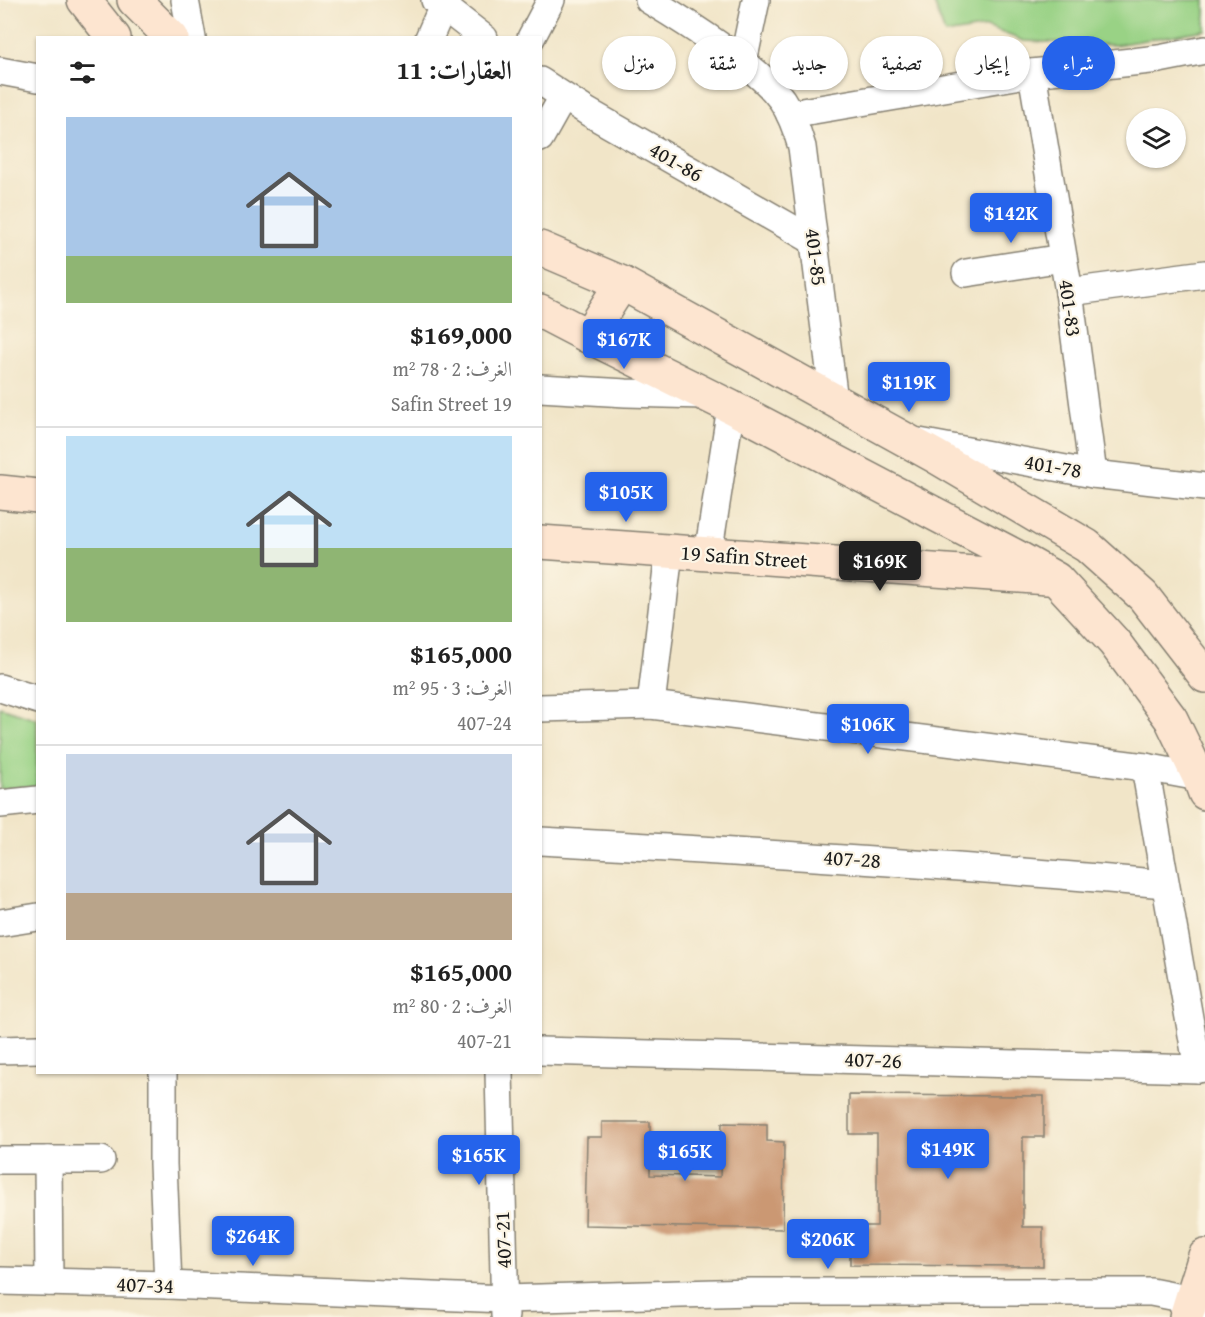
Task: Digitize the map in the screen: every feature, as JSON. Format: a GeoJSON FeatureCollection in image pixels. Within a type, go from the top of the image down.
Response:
{"type":"FeatureCollection","features":[{"type":"Feature","properties":{"kind":"street"},"geometry":{"type":"LineString","coordinates":[[84,0],[112,36]]}},
{"type":"Feature","properties":{"kind":"street"},"geometry":{"type":"LineString","coordinates":[[134,0],[170,36]]}},
{"type":"Feature","properties":{"kind":"street"},"geometry":{"type":"LineString","coordinates":[[185,0],[192,36]]}},
{"type":"Feature","properties":{"kind":"street"},"geometry":{"type":"LineString","coordinates":[[532,36],[550,0]]}},
{"type":"Feature","properties":{"kind":"street","name":"401-85"},"geometry":{"type":"LineString","coordinates":[[649,0],[705,36]]}},
{"type":"Feature","properties":{"kind":"street"},"geometry":{"type":"LineString","coordinates":[[748,36],[756,0]]}},
{"type":"Feature","properties":{"kind":"street"},"geometry":{"type":"LineString","coordinates":[[430,36],[439,3],[481,36]]}},
{"type":"Feature","properties":{"kind":"street"},"geometry":{"type":"LineString","coordinates":[[790,114],[1032,73],[1159,59],[1205,50]]}},
{"type":"Feature","properties":{"kind":"street"},"geometry":{"type":"LineString","coordinates":[[0,71],[36,78]]}},
{"type":"Feature","properties":{"kind":"street","name":"401-83"},"geometry":{"type":"LineString","coordinates":[[1032,73],[1069,292],[1092,474]]}},
{"type":"Feature","properties":{"kind":"street","name":"401-85"},"geometry":{"type":"LineString","coordinates":[[758,75],[781,99],[790,114],[802,147],[834,401]]}},
{"type":"Feature","properties":{"kind":"street","name":"401-86"},"geometry":{"type":"LineString","coordinates":[[542,82],[563,97],[814,241]]}},
{"type":"Feature","properties":{"kind":"street"},"geometry":{"type":"LineString","coordinates":[[542,134],[563,97]]}},
{"type":"Feature","properties":{"kind":"street"},"geometry":{"type":"LineString","coordinates":[[542,250],[622,283],[935,456],[1087,546],[1143,596],[1205,676]]}},
{"type":"Feature","properties":{"kind":"street"},"geometry":{"type":"LineString","coordinates":[[966,273],[1063,258]]}},
{"type":"Feature","properties":{"kind":"street"},"geometry":{"type":"LineString","coordinates":[[1069,292],[1205,274]]}},
{"type":"Feature","properties":{"kind":"street"},"geometry":{"type":"LineString","coordinates":[[588,336],[622,283]]}},
{"type":"Feature","properties":{"kind":"street"},"geometry":{"type":"LineString","coordinates":[[542,312],[718,401],[1056,579],[1114,642],[1171,719],[1202,785]]}},
{"type":"Feature","properties":{"kind":"street"},"geometry":{"type":"LineString","coordinates":[[542,388],[718,401]]}},
{"type":"Feature","properties":{"kind":"street"},"geometry":{"type":"LineString","coordinates":[[708,555],[718,401]]}},
{"type":"Feature","properties":{"kind":"street","name":"401-78"},"geometry":{"type":"LineString","coordinates":[[903,439],[1092,474],[1205,487]]}},
{"type":"Feature","properties":{"kind":"street"},"geometry":{"type":"LineString","coordinates":[[0,492],[36,496]]}},
{"type":"Feature","properties":{"kind":"street","name":"19 Safin Street"},"geometry":{"type":"LineString","coordinates":[[542,542],[1056,579]]}},
{"type":"Feature","properties":{"kind":"street"},"geometry":{"type":"LineString","coordinates":[[651,705],[669,552]]}},
{"type":"Feature","properties":{"kind":"street"},"geometry":{"type":"LineString","coordinates":[[0,688],[36,699]]}},
{"type":"Feature","properties":{"kind":"street"},"geometry":{"type":"LineString","coordinates":[[542,708],[651,705],[1145,767],[1202,785]]}},
{"type":"Feature","properties":{"kind":"street"},"geometry":{"type":"LineString","coordinates":[[1145,767],[1201,1068]]}},
{"type":"Feature","properties":{"kind":"street"},"geometry":{"type":"LineString","coordinates":[[0,804],[36,800]]}},
{"type":"Feature","properties":{"kind":"street","name":"407-28"},"geometry":{"type":"LineString","coordinates":[[542,841],[725,850],[1165,884]]}},
{"type":"Feature","properties":{"kind":"street"},"geometry":{"type":"LineString","coordinates":[[0,923],[36,917]]}},
{"type":"Feature","properties":{"kind":"street"},"geometry":{"type":"LineString","coordinates":[[0,1050],[36,1049]]}},
{"type":"Feature","properties":{"kind":"street","name":"407-26"},"geometry":{"type":"LineString","coordinates":[[542,1050],[1201,1068]]}},
{"type":"Feature","properties":{"kind":"street"},"geometry":{"type":"LineString","coordinates":[[163,1074],[163,1164],[168,1285]]}},
{"type":"Feature","properties":{"kind":"street","name":"407-21"},"geometry":{"type":"LineString","coordinates":[[499,1074],[505,1308]]}},
{"type":"Feature","properties":{"kind":"street"},"geometry":{"type":"LineString","coordinates":[[0,1160],[101,1160]]}},
{"type":"Feature","properties":{"kind":"street"},"geometry":{"type":"LineString","coordinates":[[48,1160],[49,1282]]}},
{"type":"Feature","properties":{"kind":"street"},"geometry":{"type":"LineString","coordinates":[[1191,1311],[1205,1256]]}},
{"type":"Feature","properties":{"kind":"street","name":"407-34"},"geometry":{"type":"LineString","coordinates":[[0,1281],[168,1285],[322,1305],[505,1308],[748,1305],[1152,1292],[1191,1311]]}},
{"type":"Feature","properties":{"kind":"green space"},"geometry":{"type":"Polygon","coordinates":[[[933,0],[1205,0],[1205,30],[1115,45],[1115,36],[1042,36],[1042,42],[1030,41],[1030,36],[1011,36],[987,27],[945,34],[933,0]]]}},
{"type":"Feature","properties":{"kind":"green space"},"geometry":{"type":"Polygon","coordinates":[[[0,707],[36,719],[36,786],[0,789],[0,707]]]}},
{"type":"Feature","properties":{"kind":"building"},"geometry":{"type":"Polygon","coordinates":[[[849,1095],[1044,1096],[1044,1137],[1023,1137],[1023,1227],[1043,1227],[1043,1266],[850,1265],[850,1226],[877,1226],[877,1134],[849,1134],[849,1095]]]}},
{"type":"Feature","properties":{"kind":"building"},"geometry":{"type":"Polygon","coordinates":[[[602,1122],[650,1122],[650,1175],[720,1177],[722,1123],[767,1124],[767,1141],[784,1142],[783,1229],[585,1225],[587,1137],[602,1137],[602,1122]]]}}]}
